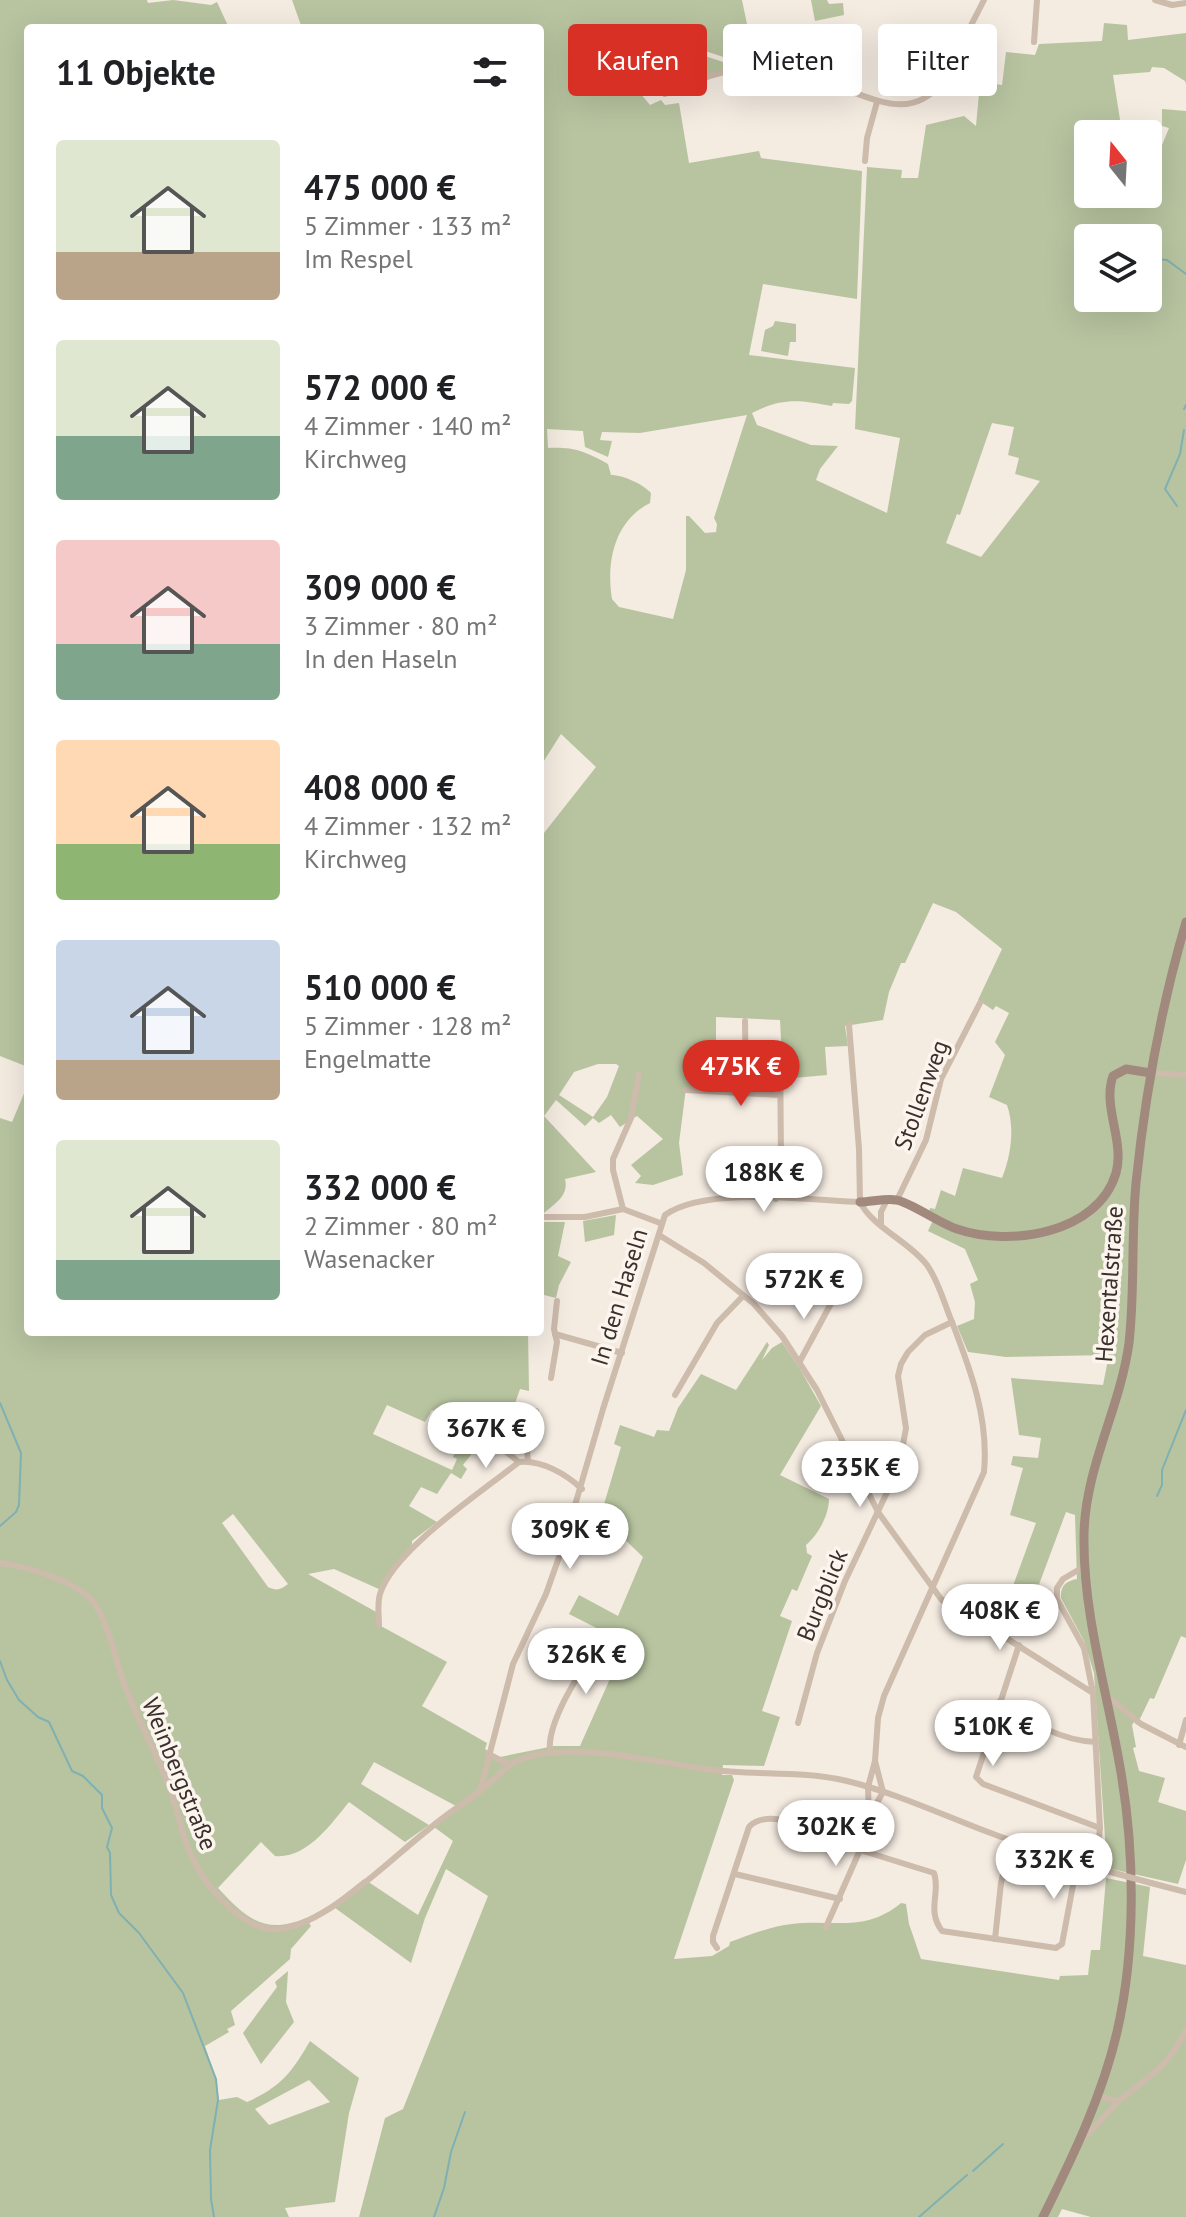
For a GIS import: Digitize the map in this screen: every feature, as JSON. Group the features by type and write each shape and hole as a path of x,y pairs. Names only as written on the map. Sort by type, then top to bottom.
{"main road":[{"name":"Hexentalstraße","path":"1043,2217 1097,2096 1117,2033 1122,2003 1130,1909 1129,1831 1085,1566 1086,1508 1119,1392 1129,1340 1136,1186 1151,1073 1161,1018 1186,922"},
{"path":"860,1202 891,1201 982,1236 1037,1234 1079,1217 1099,1202 1115,1176 1116,1140 1109,1097 1113,1076 1126,1069 1151,1073"}],"street":[{"path":"707,78 748,68 830,84 877,102 913,103 934,94 984,0"},
{"path":"1034,42 1037,0"},
{"path":"1155,0 1172,5 1186,3"},
{"path":"865,161 877,102"},
{"name":"Stollenweg","path":"881,1224 881,1212 891,1201 926,1140 941,1079 980,1003"},
{"path":"745,1021 746,1093"},
{"path":"849,1025 860,1202 926,1264 936,1281 972,1374 986,1445 984,1472 884,1696 868,1787 869,1817"},
{"path":"776,1199 781,1157 780,1048"},
{"path":"1151,1073 1186,1075"},
{"path":"623,1209 613,1159 631,1118 639,1074"},
{"path":"686,1090 779,1095"},
{"path":"544,1217 585,1217 623,1209 660,1223 673,1210 690,1203 722,1199 860,1202"},
{"name":"In den Haseln","path":"480,1792 513,1664 546,1594 582,1489 659,1235 660,1223"},
{"path":"659,1235 704,1263 759,1309 800,1361 878,1512 941,1599 961,1618 981,1624 1019,1645 1093,1693"},
{"path":"675,1395 717,1323 743,1296"},
{"path":"800,1361 835,1296"},
{"path":"551,1378 557,1342 557,1301"},
{"name":"Burgblick","path":"798,1723 817,1653 903,1454 906,1428 898,1376 901,1364 925,1335 952,1322"},
{"path":"555,1334 622,1353"},
{"path":"528,1461 526,1441 536,1411"},
{"path":"498,1436 505,1451 519,1462"},
{"path":"379,1625 381,1591 418,1540 519,1462 528,1461 566,1475 582,1489"},
{"name":"Weinbergstraße","path":"0,1563 38,1571 92,1601 112,1645 149,1745 174,1799 192,1857 223,1900 247,1921 269,1930 281,1930 314,1919 354,1891 431,1826 480,1792 508,1764 550,1752 647,1758 725,1772 827,1778 868,1787 1077,1864 1186,1892"},
{"path":"1085,1566 1063,1579 1057,1588 1057,1599 1084,1648 1093,1693 1100,1828 1096,1868"},
{"path":"550,1752 549,1738 559,1714 600,1639"},
{"path":"1019,1645 976,1774 980,1782 1100,1828"},
{"path":"1107,1696 1141,1724 1182,1746 1186,1720"},
{"path":"999,1702 1032,1723 1081,1742 1096,1742"},
{"path":"488,1754 508,1764"},
{"path":"826,1927 860,1850 869,1817 883,1792 875,1761"},
{"path":"717,1948 713,1936 749,1827 755,1821 764,1819 817,1828"},
{"path":"995,1939 1001,1883 1011,1841"},
{"path":"860,1850 934,1873 937,1880 933,1908 942,1931 1059,1947 1077,1864"},
{"path":"735,1874 840,1899"},
{"name":"Hexentalstraße","path":"1077,2144 1119,2101 1162,2069 1186,2029"},
{"path":"1097,2096 1119,2101"}],"green space":[{"path":"0,0 147,0 148,3 173,0 211,5 217,2 227,24 24,24 24,1065 0,1056"},
{"path":"292,0 742,0 747,24 723,24 723,57 707,52 707,24 568,24 568,96 643,96 650,105 661,100 665,105 679,103 689,163 759,151 761,158 862,171 857,299 763,284 749,355 855,368 852,401 849,404 833,403 832,406 800,401 782,402 752,413 757,425 811,445 838,446 820,469 816,480 887,513 900,438 855,429 867,167 902,170 901,178 918,178 926,125 964,116 976,126 979,96 997,96 997,84 1002,85 1006,52 1035,55 1039,44 1102,41 1104,23 1127,25 1128,40 1186,33 1186,84 1164,68 1152,67 1150,72 1113,75 1120,120 1074,120 1074,208 1162,208 1162,145 1169,128 1162,126 1162,109 1186,111 1186,1638 1181,1636 1154,1699 1150,1698 1137,1725 1134,1722 1132,1725 1136,1747 1133,1748 1139,1771 1165,1778 1158,1802 1186,1811 1186,1860 1178,1884 1107,1868 1094,1673 1084,1641 1061,1598 1064,1585 1077,1579 1075,1515 1066,1512 1028,1614 1006,1605 1036,1523 1010,1515 1023,1468 1011,1465 1013,1456 1038,1458 1041,1438 1019,1435 1011,1378 1103,1385 1109,1355 1006,1357 968,1352 957,1326 974,1319 975,1302 970,1284 978,1280 965,1249 928,1231 935,1216 929,1213 930,1208 935,1209 941,1190 955,1196 963,1168 1002,1178 1008,1161 1011,1132 1007,1105 989,1097 1005,1055 995,1042 1009,1013 996,1006 993,1010 978,1000 1002,949 956,912 933,903 905,963 901,963 889,992 883,1020 845,1026 848,1046 825,1047 827,1075 783,1079 780,1020 716,1017 716,1090 686,1088 679,1143 683,1175 653,1185 635,1183 641,1176 631,1165 663,1139 637,1116 620,1127 611,1115 599,1123 593,1118 585,1126 556,1100 544,1116 544,833 596,767 561,734 544,761 544,24 301,24","holes":["747,415 714,518 716,532 705,533 686,516 686,570 673,619 619,607 612,599 610,585 615,544 628,521 650,503 651,493 632,481 611,475 608,464 592,456 573,449 548,448 547,429 583,431 585,447 608,457 612,441 600,440 602,432 640,433","992,423 1014,427 1008,455 1019,458 1015,474 1040,481 981,557 946,543 957,514 960,515","598,1064 619,1066 607,1097 593,1117 559,1095 574,1072"]},
{"path":"811,0 843,3 844,15 815,21"},
{"path":"707,57 723,62 723,72 707,76"},
{"path":"775,321 796,324 796,342 790,342 788,356 761,351 765,330"},
{"path":"24,1094 24,1336 528,1336 529,1391 520,1389 509,1421 481,1411 464,1438 477,1447 463,1465 467,1469 461,1479 451,1473 437,1494 421,1487 409,1506 437,1522 412,1541 381,1590 334,1569 308,1574 378,1613 379,1625 447,1662 422,1706 487,1743 485,1749 500,1757 554,1746 580,1746 626,1643 569,1614 579,1595 618,1616 643,1557 613,1528 620,1519 602,1511 621,1447 614,1444 620,1425 654,1437 657,1430 669,1431 678,1408 701,1374 736,1390 767,1342 769,1345 762,1360 782,1342 821,1406 780,1475 829,1499 829,1505 822,1524 806,1545 807,1553 812,1556 797,1591 792,1589 780,1616 792,1621 762,1711 780,1717 764,1766 723,1765 722,1775 732,1775 734,1780 674,1959 712,1956 729,1946 730,1942 784,1925 862,1922 901,1903 906,1904 921,1959 1059,1980 1060,1976 1088,1975 1091,1950 1100,1950 1106,1878 1150,1887 1143,1956 1186,1965 1186,2217 1091,2217 1062,2209 1058,2217 359,2217 385,2118 403,2109 488,1896 446,1869 425,1918 411,1963 331,1905 364,1879 418,1915 453,1841 434,1827 456,1806 374,1762 361,1784 429,1825 405,1842 349,1802 317,1838 298,1852 275,1856 261,1842 218,1888 256,1921 278,1925 306,1918 311,1926 291,1949 290,1959 231,2011 235,2025 227,2029 229,2032 205,2046 219,2100 237,2097 247,2102 269,2090 291,2070 310,2041 359,2078 349,2113 335,2202 285,2208 289,2217 0,2217 0,1118 12,1122","holes":["387,1405 425,1422 432,1410 448,1418 443,1429 461,1438 453,1457 457,1459 452,1470 373,1434","233,1514 288,1584 283,1588 268,1587 222,1523","309,2080 330,2102 269,2125 255,2109"]},
{"path":"544,1116 596,1172 565,1179 565,1190 544,1213"},
{"path":"616,1215 614,1235 585,1242 583,1221"},
{"path":"544,1222 565,1222 558,1256 571,1262 556,1298 544,1295"},
{"path":"288,1971 286,2002 294,2022 261,2064 243,2033 277,1987 275,1982"}],"waterway":[{"path":"1162,259 1186,274"},
{"path":"1184,409 1186,405"},
{"path":"1177,506 1165,489 1180,454 1184,430"},
{"path":"0,1403 21,1453 19,1505 16,1512 0,1526"},
{"path":"1157,1496 1162,1485 1162,1470 1186,1410"},
{"path":"0,1661 19,1700 38,1717 49,1722 72,1771 83,1776 102,1795 102,1808 112,1828 107,1847 110,1853 111,1895 119,1913 139,1933 183,1993 216,2079 218,2100 210,2150 214,2217"},
{"path":"434,2217 465,2112"},
{"path":"973,2171 1003,2144"},
{"path":"919,2217 967,2175"}]}
